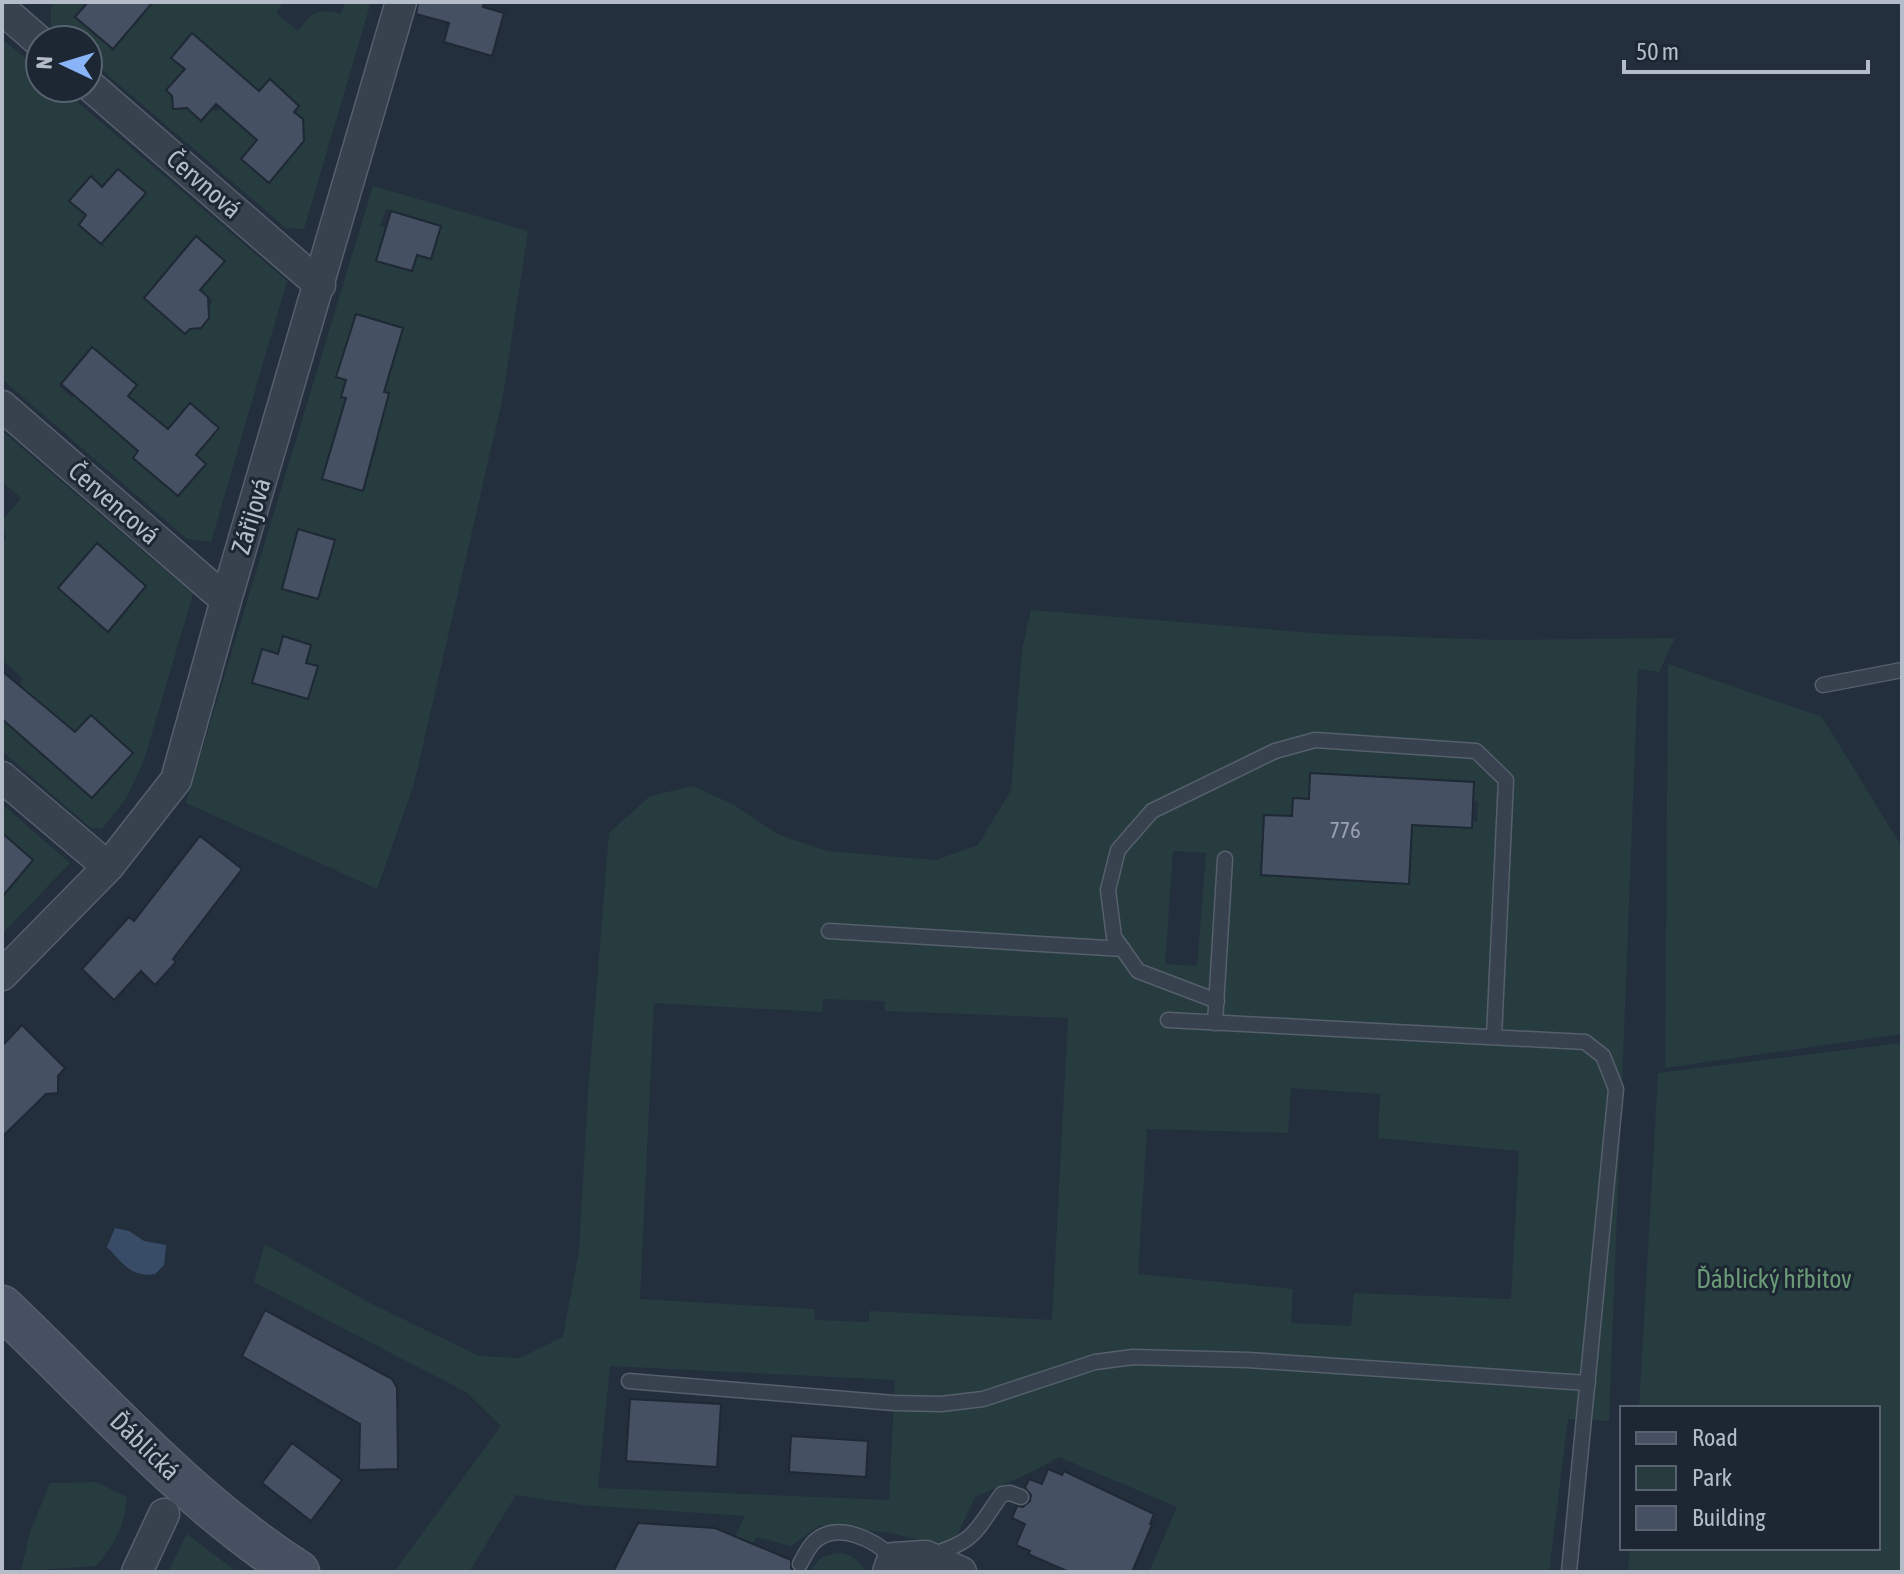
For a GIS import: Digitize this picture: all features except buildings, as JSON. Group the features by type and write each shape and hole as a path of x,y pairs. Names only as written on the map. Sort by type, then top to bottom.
{"main road":[{"name":"Ďáblická","path":"2,1307 187,1487 298,1572"}],"street":[{"name":"Zářijová","path":"2,975 108,867 176,780 401,2"},
{"name":"Červnová","path":"104,98 320,285"},
{"name":"Červencová","path":"2,406 226,600"},
{"path":"2,777 108,867"},
{"path":"137,1572 164,1514"},
{"path":"890,1565 926,1556 961,1572"}],"lane":[{"path":"1823,685 1902,670"},
{"path":"1217,1001 1138,971 1114,937 1108,890 1118,850 1152,811 1275,751 1315,740 1476,751 1506,780 1494,1037"},
{"path":"1215,1023 1225,859"},
{"path":"829,931 1123,949"},
{"path":"1168,1020 1585,1042 1603,1056 1616,1089 1569,1572"},
{"path":"629,1381 894,1403 941,1404 983,1399 1095,1362 1133,1357 1248,1360 1588,1383"},
{"path":"926,1556 955,1547 975,1534 1002,1494 1021,1497"},
{"path":"800,1564 814,1542 831,1532 857,1536 879,1544 890,1565"}],"green space":[{"path":"56,2 88,2 76,17 84,24 51,24 51,8"},
{"path":"153,2 284,2 276,13 298,31 308,19 321,11 341,14 345,2 371,2 304,229 286,228 104,72 104,41 113,49","holes":["172,57 221,97 223,103 217,111 211,110 202,121 187,108 180,108 166,90 185,69","294,112 305,121 298,129 304,134 304,141 269,182 241,159 257,139"]},
{"path":"2,39 24,57 24,104 80,104 287,281 211,542 187,539 2,379","holes":["118,169 145,192 102,243 106,249 79,225 86,215 70,200 91,177 102,187","197,237 200,290 213,301 208,307 209,318 201,328 189,329 184,334 144,298","92,347 137,385 128,396 74,395 72,398 59,386","190,403 219,428 196,455 205,464 178,496 133,458 161,425 167,430"]},
{"path":"373,186 528,231 502,401 414,784 377,889 186,803","holes":["386,209 441,226 431,258 417,255 411,271 376,261 386,228 380,226","355,314 403,328 384,392 389,394 385,409 341,397 346,380 337,377","337,427 379,439 363,491 322,478","335,540 318,599 282,589","283,637 306,663 318,666 308,699 253,683 262,650 278,654"]},
{"path":"2,431 193,594 144,760 127,797 102,829 91,828 2,751 2,719 23,678 2,660 2,542 7,536 2,532 2,521 21,498 2,482","holes":["97,544 146,586 108,631 59,589","90,715 133,753 92,798 50,760"]},
{"path":"1031,610 1326,634 1499,640 1675,638 1659,672 1638,669 1609,1421 1568,1419 1549,1572 1149,1572 1177,1507 1059,1457 975,1497 957,1535 940,1546 891,1533 820,1525 791,1546 756,1537 740,1572 718,1572 745,1516 582,1505 516,1495 469,1572 394,1572 501,1426 466,1392 254,1282 265,1244 370,1303 479,1356 520,1358 563,1337 579,1251 588,1092 609,833 650,796 693,786 734,805 779,835 827,851 936,860 978,845 1011,790 1022,649","holes":["1311,773 1474,782 1473,801 1478,802 1477,822 1472,822 1471,828 1412,825 1409,884 1261,875 1264,815 1292,816 1309,799","1173,851 1206,853 1197,966 1165,964","823,999 885,1001 885,1011 1068,1018 1052,1320 869,1311 869,1322 815,1320 814,1309 640,1299 654,1003 822,1012","1291,1088 1380,1094 1378,1138 1519,1151 1511,1299 1354,1293 1351,1326 1291,1323 1293,1289 1138,1274 1147,1129 1288,1133","610,1366 895,1380 889,1500 598,1488"]},
{"path":"1668,664 1822,717 1902,847 1902,1034 1665,1068"},
{"path":"2,804 70,863 2,934"},
{"name":"Ďáblický hřbitov","path":"1902,1043 1902,1572 1628,1572 1630,1550 1880,1550 1880,1406 1639,1406 1658,1073"},
{"path":"97,1482 126,1497 126,1506 118,1534 96,1566 21,1571 30,1532 50,1483"},
{"path":"187,1534 237,1572 168,1572"},
{"path":"836,1553 854,1558 866,1572 818,1572 811,1569 822,1557"}],"water":[{"path":"115,1228 129,1231 144,1241 166,1245 164,1265 155,1274 147,1275 128,1268 107,1247"}]}
